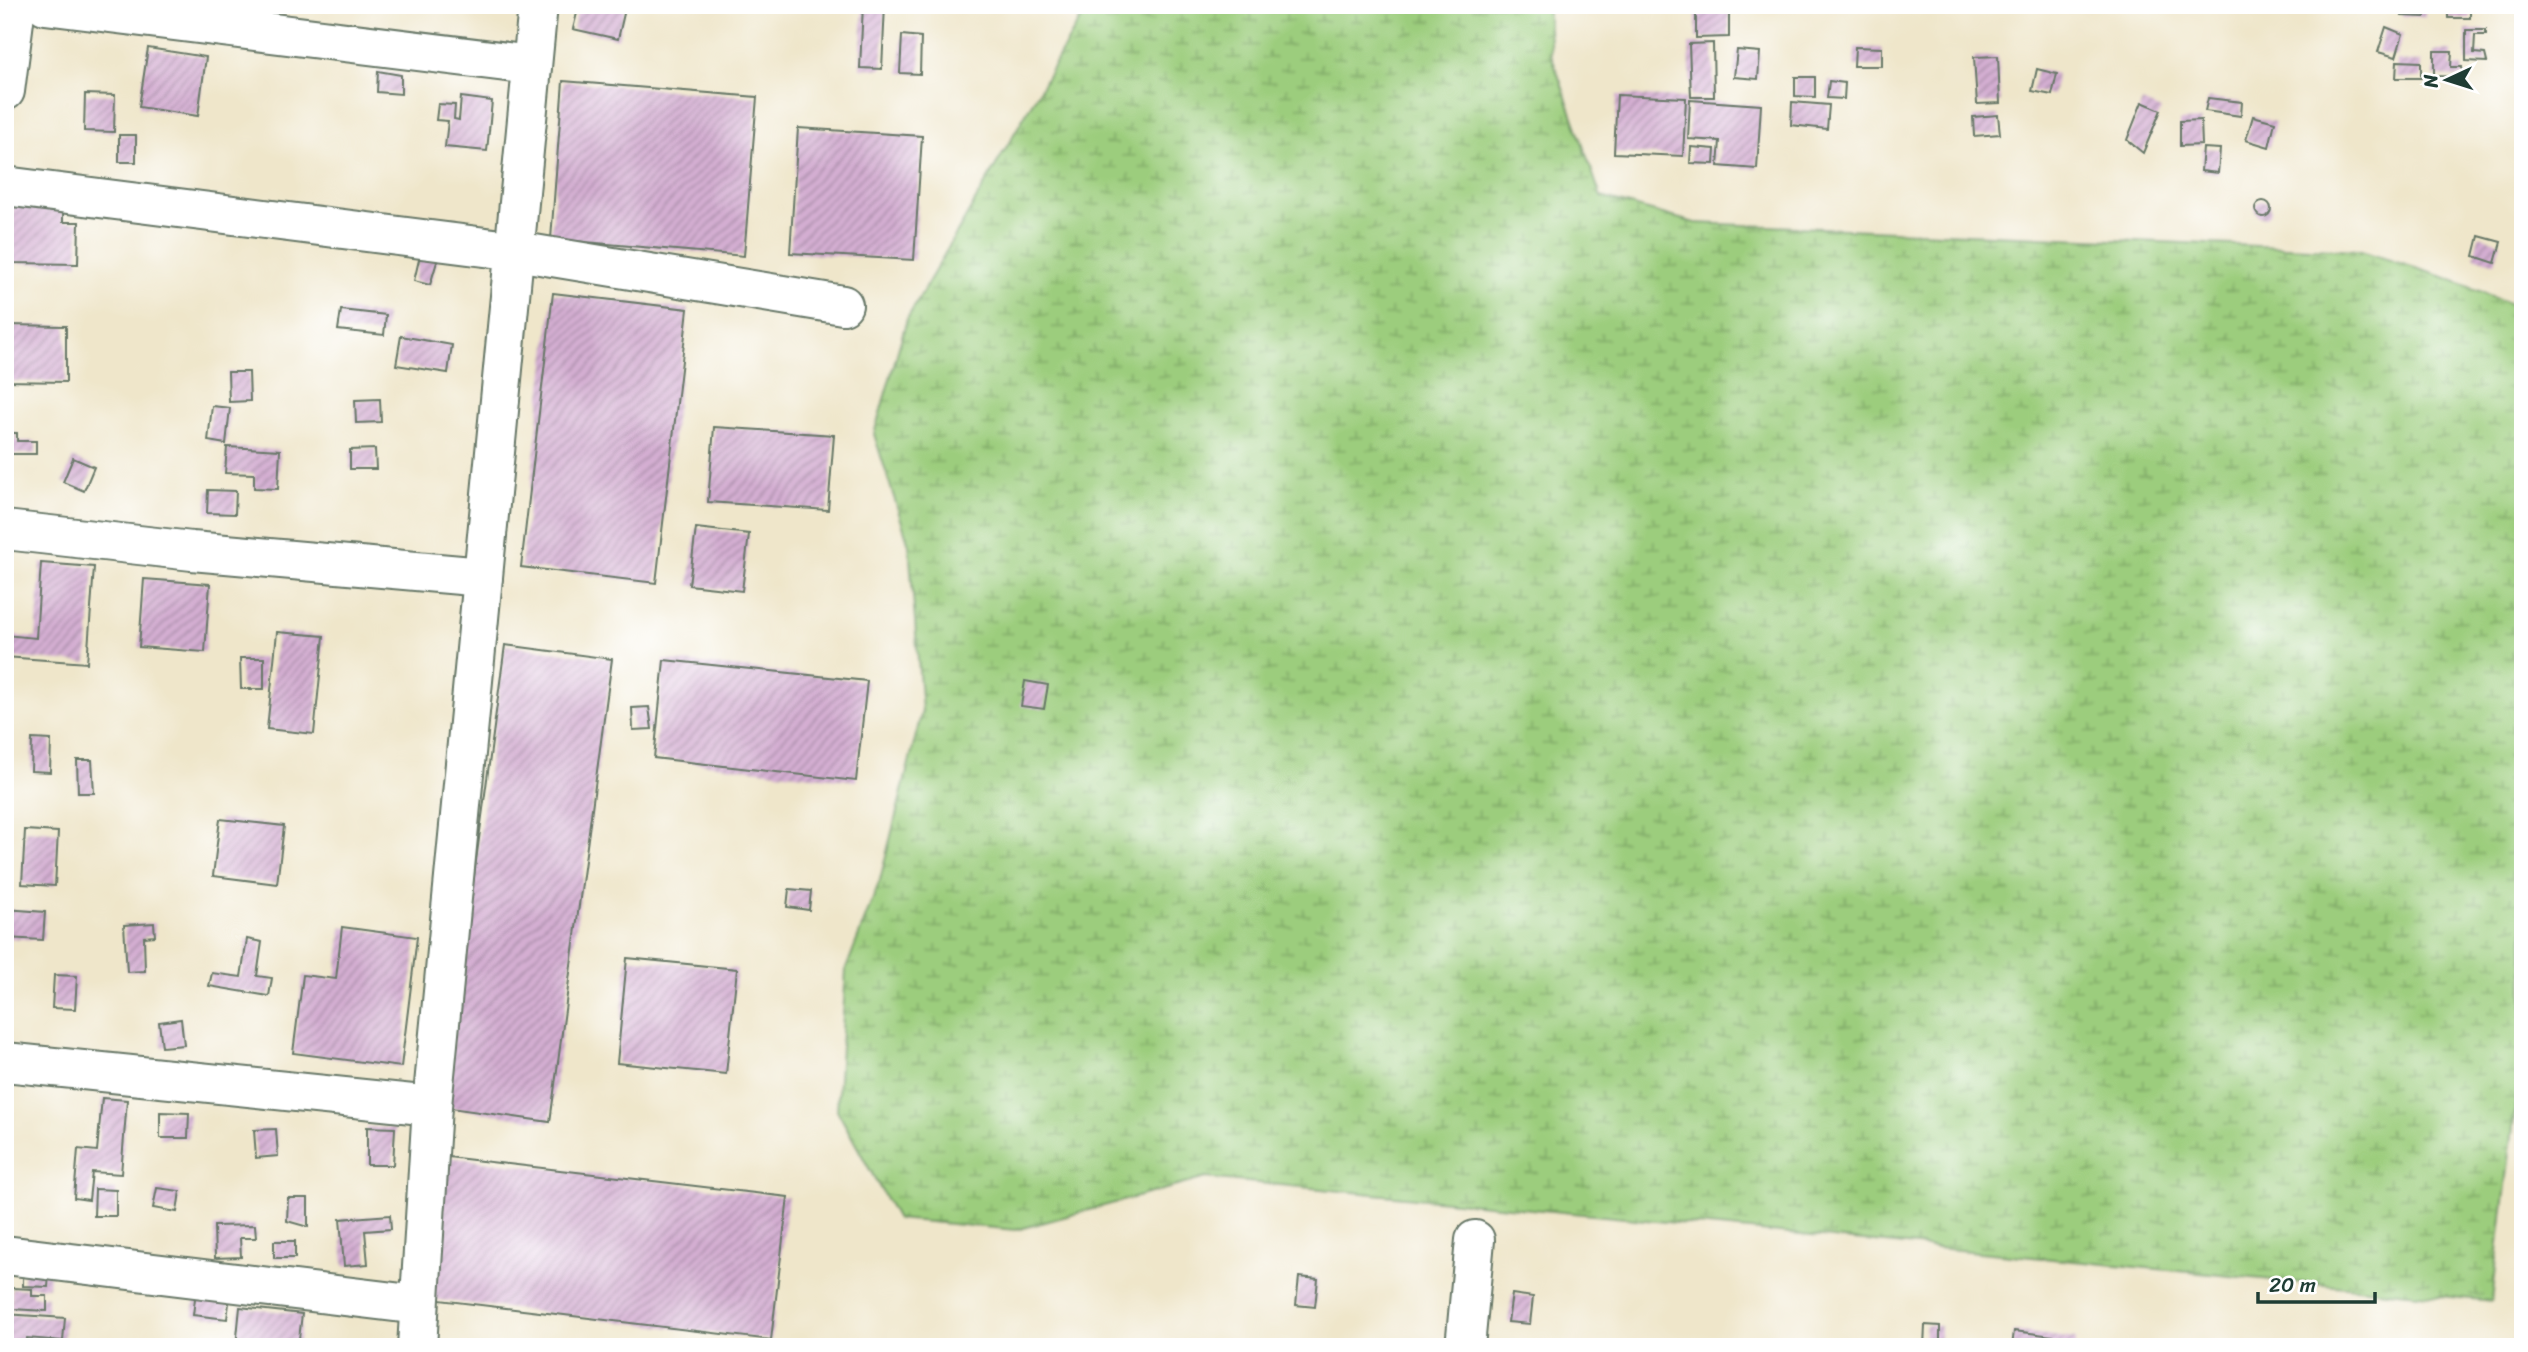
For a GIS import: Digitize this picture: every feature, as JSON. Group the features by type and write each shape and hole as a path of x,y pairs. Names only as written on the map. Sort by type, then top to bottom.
{"street":[{"path":"5,91 16,5"},
{"path":"45,5 532,65"},
{"path":"417,1347 432,1105 538,5"},
{"path":"5,186 516,251 843,305"},
{"path":"5,530 192,551 483,576"},
{"path":"5,1062 432,1105"},
{"path":"1465,1347 1475,1240"},
{"path":"5,1255 419,1305"}],"green space":[{"path":"1086,5 1547,5 1551,54 1601,197 1695,223 2358,250 2447,278 2523,309 2523,1044 2492,1301 1206,1178 1016,1230 897,1219 837,1110 846,969 880,880 922,711 909,545 874,434 907,319 1084,13"}],"building":[{"path":"579,5 626,5 618,39 573,29"},
{"path":"863,5 885,5 882,69 860,68"},
{"path":"2403,5 2425,5 2425,17 2402,16"},
{"path":"2448,5 2470,5 2470,18 2448,18"},
{"path":"1696,7 1729,7 1729,37 1696,38"},
{"path":"2386,27 2403,34 2396,57 2378,52"},
{"path":"2466,30 2486,30 2486,35 2475,35 2474,53 2485,54 2487,62 2466,61"},
{"path":"902,35 921,37 920,74 900,73"},
{"path":"1713,43 1714,97 1691,97 1689,44"},
{"path":"1855,47 1882,48 1882,66 1854,66"},
{"path":"148,48 206,57 198,116 139,107"},
{"path":"1737,50 1760,52 1758,79 1734,77"},
{"path":"2434,51 2452,51 2451,67 2462,67 2462,77 2434,76"},
{"path":"1998,56 2000,103 1977,104 1974,57"},
{"path":"2397,61 2421,62 2421,78 2396,78"},
{"path":"2037,69 2057,74 2052,95 2032,91"},
{"path":"378,71 401,75 401,94 377,92"},
{"path":"1795,77 1815,77 1815,97 1795,96"},
{"path":"563,81 757,97 744,256 551,239"},
{"path":"1829,81 1845,83 1844,99 1827,98"},
{"path":"85,94 115,95 114,132 84,131"},
{"path":"1617,95 1686,98 1683,156 1614,153"},
{"path":"461,97 492,101 487,151 445,147 448,121 436,120 438,104 455,105 454,119 459,120"},
{"path":"2208,98 2242,102 2241,116 2205,111"},
{"path":"1690,100 1761,105 1757,169 1718,166 1720,141 1688,139"},
{"path":"1792,102 1829,105 1827,129 1791,125"},
{"path":"2142,102 2161,110 2143,153 2127,140"},
{"path":"1998,115 2000,134 1974,136 1973,117"},
{"path":"2253,116 2275,122 2269,147 2246,140"},
{"path":"2201,120 2202,145 2180,146 2180,121"},
{"path":"798,128 922,136 914,260 790,253"},
{"path":"119,135 136,135 136,162 119,162"},
{"path":"1691,147 1715,149 1714,164 1690,163"},
{"path":"2203,148 2220,149 2218,173 2201,171"},
{"path":"2263,201 2269,203 2269,215 2263,217 2257,215 2255,209 2257,203"},
{"path":"13,205 63,205 63,222 79,222 78,264 13,263"},
{"path":"2479,236 2501,242 2495,263 2474,256"},
{"path":"421,251 439,255 430,285 414,281"},
{"path":"553,293 688,309 656,583 521,567"},
{"path":"341,310 386,315 384,335 338,330"},
{"path":"5,325 66,326 66,382 5,381"},
{"path":"401,336 452,345 448,373 396,365"},
{"path":"228,372 249,372 250,401 229,402"},
{"path":"380,399 381,422 356,423 355,400"},
{"path":"212,406 230,408 226,444 208,441"},
{"path":"714,427 834,435 828,510 708,502"},
{"path":"5,433 17,433 17,441 36,441 36,454 9,454 8,493 5,493"},
{"path":"227,447 280,450 278,489 254,488 254,474 225,473"},
{"path":"375,449 376,469 350,469 350,450"},
{"path":"73,458 94,467 84,491 63,482"},
{"path":"208,490 236,491 235,514 207,513"},
{"path":"696,528 749,534 742,591 689,585"},
{"path":"41,563 94,567 87,663 5,657 5,635 36,638"},
{"path":"144,579 210,584 205,652 139,647"},
{"path":"277,632 324,636 314,734 267,729"},
{"path":"505,645 612,659 550,1122 443,1107"},
{"path":"240,658 264,658 264,689 241,689"},
{"path":"664,660 867,681 856,781 654,758"},
{"path":"1025,681 1048,685 1044,709 1021,706"},
{"path":"649,707 652,729 633,730 632,708"},
{"path":"32,739 51,740 50,772 31,771"},
{"path":"77,760 92,760 94,793 78,793"},
{"path":"220,819 284,826 277,884 213,876"},
{"path":"25,830 58,832 55,886 22,884"},
{"path":"789,889 811,891 809,910 787,907"},
{"path":"5,909 45,912 43,940 5,938"},
{"path":"154,923 155,936 144,937 145,971 127,972 124,925"},
{"path":"342,927 417,937 401,1067 293,1053 303,975 336,979"},
{"path":"247,939 262,942 257,976 272,978 269,996 209,986 212,973 241,977"},
{"path":"627,958 737,969 726,1074 617,1063"},
{"path":"54,975 77,976 75,1009 52,1008"},
{"path":"181,1019 184,1045 162,1047 159,1022"},
{"path":"102,1098 127,1100 121,1174 92,1172 89,1200 74,1198 78,1149 97,1151"},
{"path":"160,1112 189,1113 188,1138 160,1138"},
{"path":"367,1127 395,1128 393,1165 367,1165"},
{"path":"276,1129 278,1156 256,1158 254,1130"},
{"path":"448,1157 788,1197 771,1340 431,1299"},
{"path":"157,1188 180,1191 177,1212 153,1208"},
{"path":"95,1189 116,1190 116,1216 94,1216"},
{"path":"288,1198 308,1198 308,1227 287,1221"},
{"path":"390,1215 391,1229 365,1231 368,1264 344,1266 340,1219"},
{"path":"255,1225 256,1238 240,1238 241,1257 215,1258 214,1226"},
{"path":"274,1241 295,1241 295,1258 274,1258"},
{"path":"23,1262 50,1263 48,1287 23,1286"},
{"path":"1299,1277 1318,1279 1315,1307 1296,1305"},
{"path":"12,1288 32,1289 32,1296 47,1296 47,1311 11,1309"},
{"path":"196,1290 230,1295 227,1319 193,1315"},
{"path":"1512,1294 1533,1297 1530,1324 1508,1322"},
{"path":"240,1307 302,1314 298,1347 236,1347"},
{"path":"5,1314 65,1318 63,1341 27,1338 26,1347 5,1347"},
{"path":"1925,1325 1940,1326 1940,1347 1924,1347"},
{"path":"2014,1331 2076,1339 2075,1347 2012,1347"}]}
